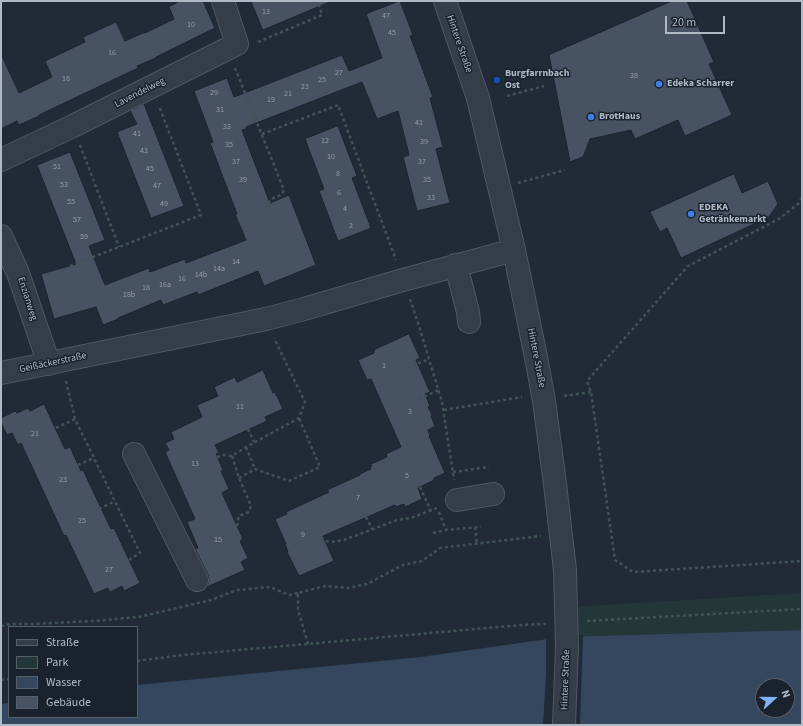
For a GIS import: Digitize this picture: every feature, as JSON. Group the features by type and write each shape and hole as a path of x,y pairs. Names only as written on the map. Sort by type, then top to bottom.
{"street":[{"path":"224,1 233,46"},
{"name":"Hintere Straße","path":"445,1 478,98 514,250 537,362 534,398 562,536 565,570 567,647 564,725"},
{"name":"Lavendelweg","path":"1,160 73,126 233,46"},
{"name":"Enzianweg","path":"1,236 55,363"},
{"name":"Geißäckerstraße","path":"1,373 266,319 514,250"},
{"path":"456,266 468,312 469,322"},
{"path":"134,454 197,580"},
{"path":"457,500 493,494"}],"path":[{"path":"266,208 271,199 281,195 284,190 262,134 233,46 252,44 322,15 318,1"},
{"path":"497,80 503,78"},
{"path":"507,96 544,86"},
{"path":"70,266 201,216 151,87"},
{"path":"262,134 338,105 420,326 444,410 453,472 457,500 431,511 411,518 397,520 344,540 331,542 320,540"},
{"path":"73,126 119,247"},
{"path":"802,198 798,204 779,219 688,266 587,381 591,392 616,560 634,572 802,561"},
{"path":"217,457 224,454 232,456 254,442 299,418 305,402 266,319"},
{"path":"407,368 429,359"},
{"path":"55,363 74,419 140,554 129,560"},
{"path":"419,399 439,390"},
{"path":"444,410 591,392"},
{"path":"246,447 256,469 289,481 320,467 299,418"},
{"path":"56,428 74,419"},
{"path":"248,429 254,442"},
{"path":"232,456 239,478 251,506 248,512 240,516 236,531"},
{"path":"78,465 94,458"},
{"path":"453,472 489,467"},
{"path":"239,478 256,469"},
{"path":"420,487 431,511"},
{"path":"99,509 115,502"},
{"path":"440,515 446,530"},
{"path":"366,517 372,530"},
{"path":"474,527 477,544"},
{"path":"433,534 446,530 481,527"},
{"path":"1,626 10,624 93,621 139,617 211,600 237,590 270,587 289,595 325,586 348,588 367,584 403,565 422,561 440,548 550,535 562,536"},
{"path":"298,593 298,610 308,644"},
{"path":"584,621 802,609"},
{"path":"138,661 183,655 552,623"}],"green space":[{"path":"802,593 802,630 562,637 563,609 587,606"}],"water":[{"path":"802,630 802,725 1,725 1,704 8,703 8,718 138,718 138,685 421,657 562,637"}],"pier":[{"path":"583,635 580,725 543,725 546,674 546,637"}],"building":[{"path":"180,1 203,1 215,28 137,66 138,68 39,116 19,125 17,121 1,129 1,54 19,93 52,77 45,61 85,42 83,37 116,22 125,41 174,19 169,7"},
{"path":"251,1 332,1 263,30"},
{"path":"400,1 413,35 410,36 433,97 430,98 443,147 436,149 450,203 417,211 403,157 409,155 398,111 377,119 362,82 246,127 246,129 242,130 270,203 289,195 316,265 264,286 258,271 198,295 197,292 163,305 161,300 103,325 96,307 54,319 41,274 76,264 37,165 70,152 105,240 89,246 105,285 149,268 150,272 185,259 186,263 246,240 235,214 237,214 210,143 213,142 194,91 227,78 234,97 342,55 349,71 382,58 366,14"},
{"path":"672,1 687,1 714,62 709,64 732,115 685,136 678,120 635,139 631,130 590,139 583,157 570,162 549,55"},
{"path":"144,104 184,206 151,218 117,132 137,124 130,111"},
{"path":"338,126 357,176 352,178 371,228 338,241 319,191 324,189 305,139"},
{"path":"734,174 742,193 768,181 778,204 769,217 681,258 667,228 660,232 650,212"},
{"path":"409,334 420,358 416,360 430,392 425,394 435,426 428,430 429,436 445,473 418,488 422,499 405,507 404,504 396,507 395,505 323,536 334,561 299,576 287,552 286,544 275,519 287,514 286,512 329,492 327,490 371,469 371,464 387,457 386,454 401,447 371,379 367,380 358,360 374,353 374,350"},
{"path":"263,370 273,393 275,392 283,409 265,417 267,421 215,445 219,453 216,454 223,470 221,471 229,489 222,493 243,539 240,541 248,558 241,562 245,570 207,587 209,581 208,575 195,549 198,548 187,522 195,519 165,452 169,450 165,443 174,439 171,432 202,417 197,405 218,396 214,387 235,377 237,382"},
{"path":"44,404 65,449 70,447 81,471 83,470 111,529 114,528 140,583 124,591 122,586 110,592 108,588 94,594 66,535 64,536 21,443 18,445 12,433 7,435 1,423 1,418 15,411 17,413 28,408 30,411"}],"place":[{"name":"Burgfarrnbach Ost","path":"497,80"},
{"name":"Edeka Scharrer","path":"659,84"},
{"name":"BrotHaus","path":"591,117"},
{"name":"EDEKA Getränkemarkt","path":"691,214"}]}
